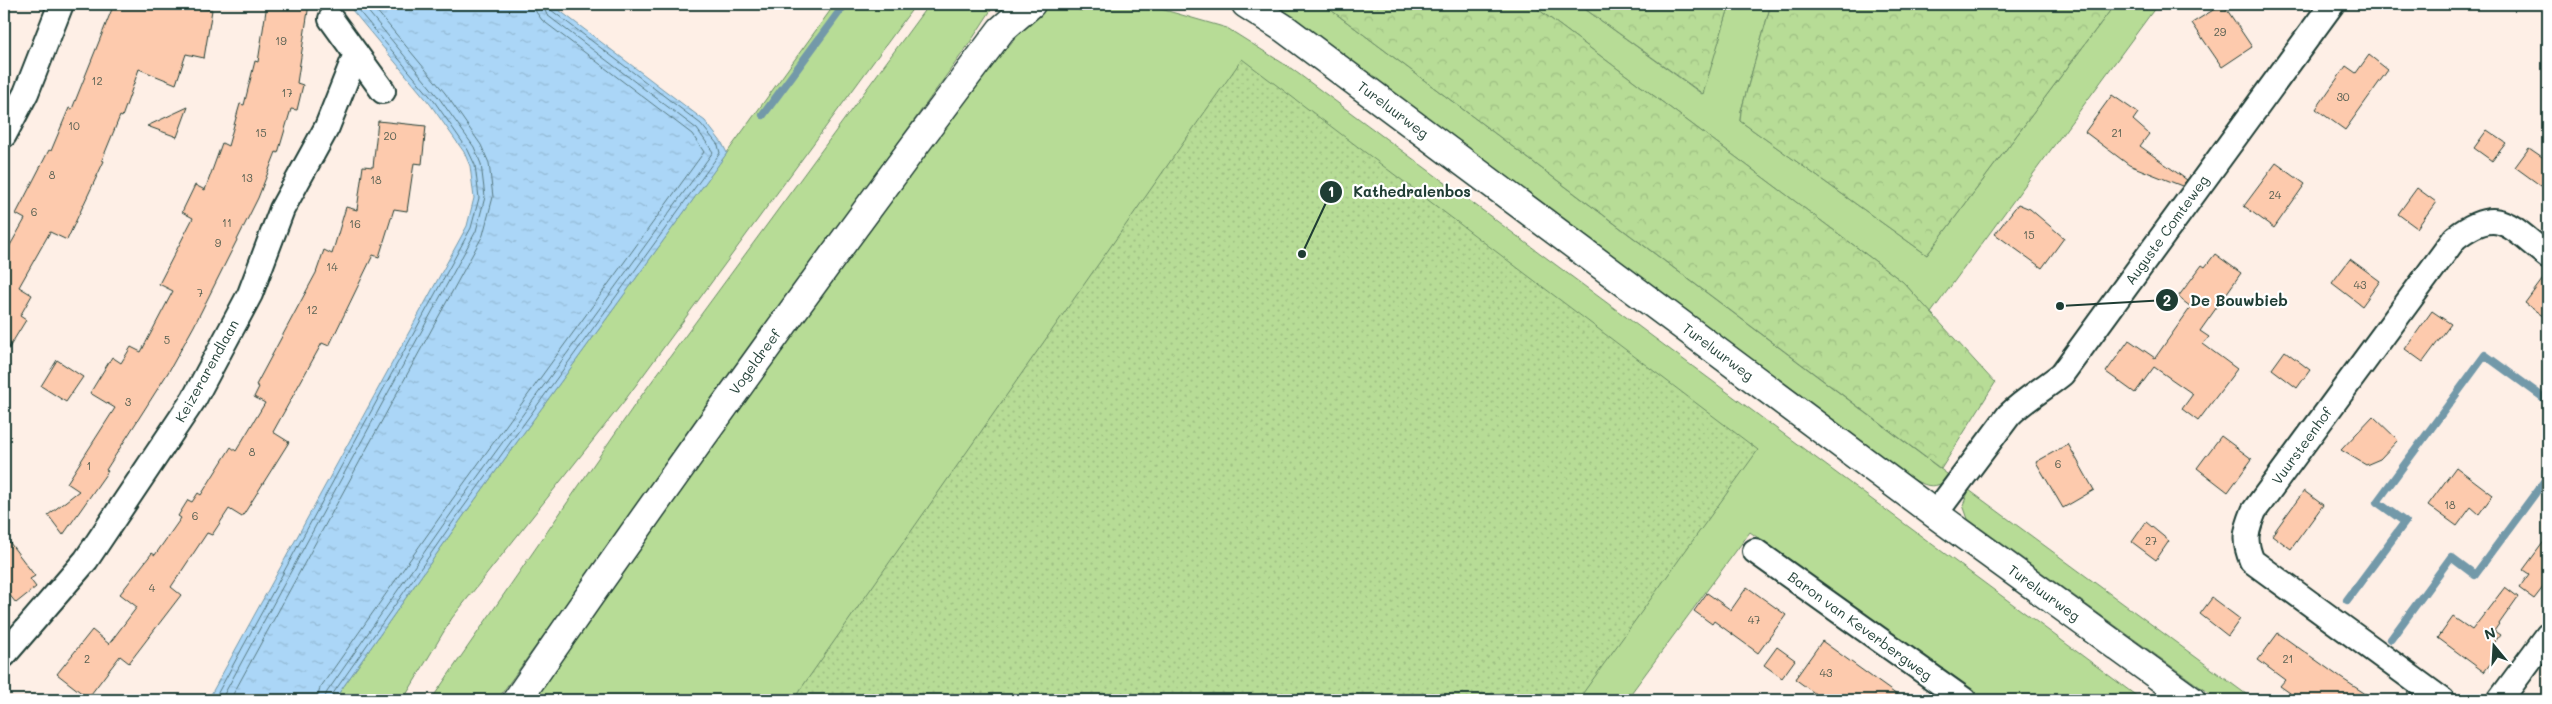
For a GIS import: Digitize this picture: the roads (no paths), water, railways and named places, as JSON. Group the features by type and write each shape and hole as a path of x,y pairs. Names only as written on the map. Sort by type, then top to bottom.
{"street":[{"path":"4,135 26,93 61,4"},
{"name":"Vogeldreef","path":"1001,30 1012,4"},
{"name":"Vogeldreef","path":"517,700 640,521 839,245 1001,30 1031,4"},
{"name":"Tureluurweg","path":"1246,4 1291,34 1935,514 2191,700"},
{"name":"Auguste Comteweg","path":"1935,514 2009,415 2021,403 2040,392 2062,374 2332,4"},
{"path":"331,19 383,91"},
{"name":"Keizerarendlaan","path":"4,655 86,560 194,399 250,294 282,209 327,127 356,54"},
{"name":"Vuursteenhof","path":"2442,700 2252,561 2246,546 2247,528 2254,511 2454,238 2472,224 2492,219 2506,224 2548,256"},
{"name":"Baron van Keverbergweg","path":"1755,551 1964,700"},
{"path":"2500,700 2548,635"}],"water":[{"path":"347,4 551,4 705,121 722,143 727,153 464,515 334,700 208,700 467,226 474,198 470,166 464,152 430,104"}],"waterway":[{"path":"763,115 845,4"},
{"path":"2347,600 2405,522 2377,502 2485,355 2548,401"},
{"path":"2391,639 2451,557 2475,575 2548,476"}],"place":[{"name":"Kathedralenbos","path":"1302,254"},
{"name":"De Bouwbieb","path":"2060,306"}]}
